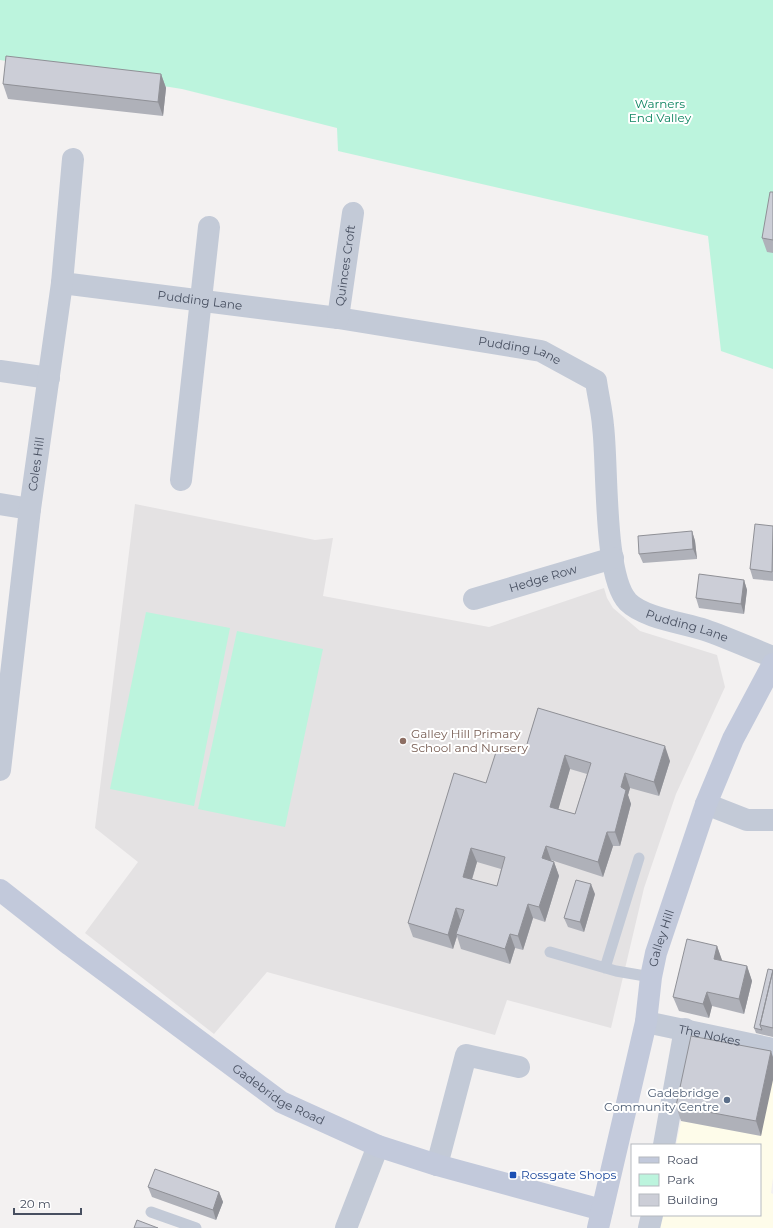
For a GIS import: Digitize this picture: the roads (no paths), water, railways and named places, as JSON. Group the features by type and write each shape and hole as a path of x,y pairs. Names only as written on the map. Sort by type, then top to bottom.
{"street":[{"name":"Coles Hill","path":"0,770 30,509 62,283 74,159"},
{"name":"Quinces Croft","path":"338,318 353,213"},
{"path":"181,480 209,227"},
{"name":"Pudding Lane","path":"62,283 338,318 541,351 596,381 604,427 606,496 616,582 628,602 645,613 706,631 773,657"},
{"path":"0,371 49,378"},
{"path":"0,504 30,509"},
{"name":"Hedge Row","path":"474,599 613,558"},
{"name":"Galley Hill","path":"600,1219 646,1022 651,977 656,953 706,804 733,739 773,664"},
{"path":"706,804 747,820 773,820"},
{"name":"Gadebridge Road","path":"0,890 70,945 281,1102 378,1146 600,1219"},
{"name":"The Nokes","path":"646,1022 773,1049"},
{"path":"664,1144 685,1030"},
{"path":"437,1165 466,1055 519,1067"},
{"path":"346,1228 378,1146"},
{"path":"649,1228 652,1216"}],"lane":[{"path":"605,968 639,858"},
{"path":"550,952 605,968 651,977"},
{"path":"151,1212 180,1225 196,1228"}],"place":[{"name":"Galley Hill Primary School and Nursery","path":"403,741"},
{"name":"Gadebridge Community Centre","path":"727,1100"},
{"name":"Rossgate Shops","path":"513,1175"}],"park label":[{"name":"Warners End Valley","path":"660,111"}]}
